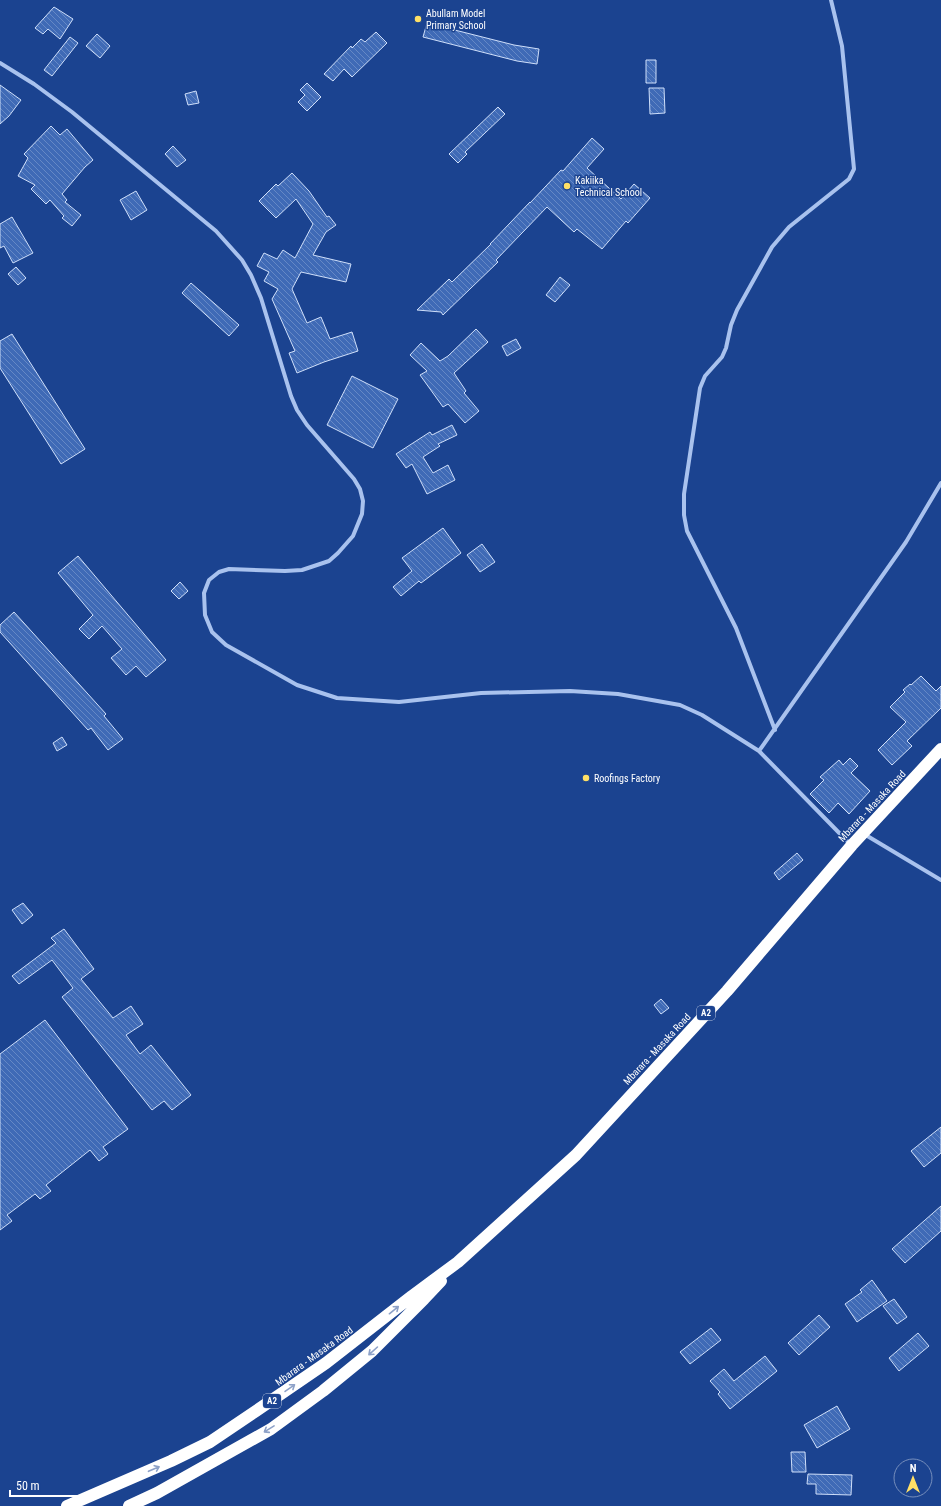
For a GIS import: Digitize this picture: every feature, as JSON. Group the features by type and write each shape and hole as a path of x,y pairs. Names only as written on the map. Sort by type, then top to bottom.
{"highway":[{"name":"Mbarara - Masaka Road","path":"134,1505 271,1429 323,1391 372,1352 458,1262 576,1155 726,991 852,846 941,749"},
{"name":"Mbarara - Masaka Road","path":"67,1506 80,1502 210,1442 326,1364 412,1296 458,1262"}],"street":[{"path":"775,730 736,628 687,531 684,515 684,494 700,388 705,376 722,357 726,348 736,310 772,247 789,227 850,179 854,168 842,46 831,0"},
{"path":"0,63 34,84 72,112 216,231 242,260 251,275 261,298 291,396 297,410 321,442 354,479 360,489 363,501 362,514 353,536 329,561 302,570 285,571 229,569 219,572 209,580 204,593 205,615 212,632 226,645 297,685 337,698 399,702 481,693 570,691 618,694 680,705 702,715 759,751 852,846"},
{"path":"759,751 906,542 941,483"},
{"path":"863,834 941,880"}],"building":[{"path":"54,7 73,19 60,39 48,29 43,34 35,28"},
{"path":"427,23 514,45 539,49 537,64 517,61 423,37"},
{"path":"376,32 387,43 352,77 344,69 333,81 324,74 351,46 352,48 361,39 365,42"},
{"path":"97,34 110,46 100,58 86,46"},
{"path":"70,37 78,43 52,76 44,70"},
{"path":"646,60 656,60 656,83 646,83"},
{"path":"307,83 321,97 307,111 298,102 305,95 300,90"},
{"path":"0,85 21,100 9,116 0,124"},
{"path":"649,88 664,88 665,113 650,114"},
{"path":"196,91 199,103 188,105 185,94"},
{"path":"498,107 505,114 465,152 467,154 458,163 449,154"},
{"path":"51,126 60,135 67,129 93,160 62,194 67,200 65,202 81,215 72,226 62,218 64,216 50,200 46,204 31,189 35,185 18,176 28,158 24,154"},
{"path":"592,138 604,149 587,168 621,199 634,184 650,198 628,223 626,221 602,249 577,229 574,232 547,207 496,260 498,262 443,315 441,312 417,310 449,279 452,282 491,244 561,170 563,171"},
{"path":"173,146 186,160 177,167 165,154"},
{"path":"292,173 309,191 327,217 329,216 336,225 326,232 313,255 351,264 346,282 301,272 292,289 307,323 321,317 330,339 352,332 358,351 297,373 289,353 295,351 272,299 278,289 264,281 269,272 257,266 264,253 277,259 283,250 295,258 313,224 296,199 276,218 259,201 276,184 278,186"},
{"path":"136,191 147,210 131,220 120,200"},
{"path":"12,217 33,253 13,263 4,246 0,248 0,224"},
{"path":"16,267 26,278 18,285 8,274"},
{"path":"560,277 570,285 555,302 546,295"},
{"path":"191,283 239,325 229,336 182,293"},
{"path":"476,329 488,342 454,373 466,391 464,393 479,411 465,423 448,404 443,407 420,375 427,371 410,355 421,343 440,361 448,356"},
{"path":"12,334 85,449 61,464 0,368 0,341"},
{"path":"516,339 521,348 507,356 502,346"},
{"path":"352,376 398,399 373,448 327,425"},
{"path":"452,425 457,435 438,444 440,446 423,457 433,473 448,465 455,480 427,494 412,464 406,468 396,454 430,432 432,435"},
{"path":"443,528 461,553 421,583 419,581 401,596 393,587 412,571 402,558"},
{"path":"482,544 495,562 480,572 467,555"},
{"path":"78,556 166,660 146,677 136,666 126,675 111,658 122,649 102,626 89,639 79,629 93,615 58,573"},
{"path":"180,582 188,591 179,599 171,591"},
{"path":"14,612 106,714 104,716 123,739 108,750 91,728 88,730 0,632 0,625"},
{"path":"921,676 936,691 941,686 941,708 907,741 912,746 892,765 878,750 906,722 890,707 905,692 903,690"},
{"path":"62,737 67,745 57,751 53,743"},
{"path":"850,758 858,766 851,773 870,791 849,814 838,803 829,813 810,794 824,780 820,777 839,760 843,765"},
{"path":"797,853 803,860 779,880 774,873"},
{"path":"23,903 33,915 22,924 12,910"},
{"path":"64,929 94,969 81,979 113,1018 131,1006 143,1024 126,1035 140,1054 151,1045 191,1095 172,1110 164,1101 152,1110 62,997 73,988 52,960 19,984 12,976 56,943 51,938"},
{"path":"661,999 669,1008 661,1014 654,1005"},
{"path":"45,1020 128,1129 103,1147 108,1154 99,1161 90,1150 46,1185 51,1191 40,1199 35,1194 7,1215 12,1221 0,1230 0,1054"},
{"path":"941,1127 941,1153 924,1167 911,1151"},
{"path":"941,1206 941,1231 905,1263 892,1249"},
{"path":"872,1280 887,1301 857,1322 845,1304 862,1292 860,1290"},
{"path":"894,1299 907,1317 897,1324 883,1306"},
{"path":"819,1315 830,1327 799,1355 788,1343"},
{"path":"711,1328 721,1340 690,1364 680,1352"},
{"path":"918,1333 929,1346 899,1371 889,1358"},
{"path":"765,1356 777,1371 730,1409 718,1394 720,1392 710,1381 724,1369 734,1381"},
{"path":"837,1406 850,1429 817,1448 804,1425"},
{"path":"791,1452 805,1452 806,1472 792,1472"},
{"path":"808,1474 852,1475 851,1495 816,1494 816,1484 807,1484"}],"place":[{"name":"Abullam Model Primary School","path":"418,19"},
{"name":"Kakiika Technical School","path":"567,186"},
{"name":"Roofings Factory","path":"586,778"}]}
